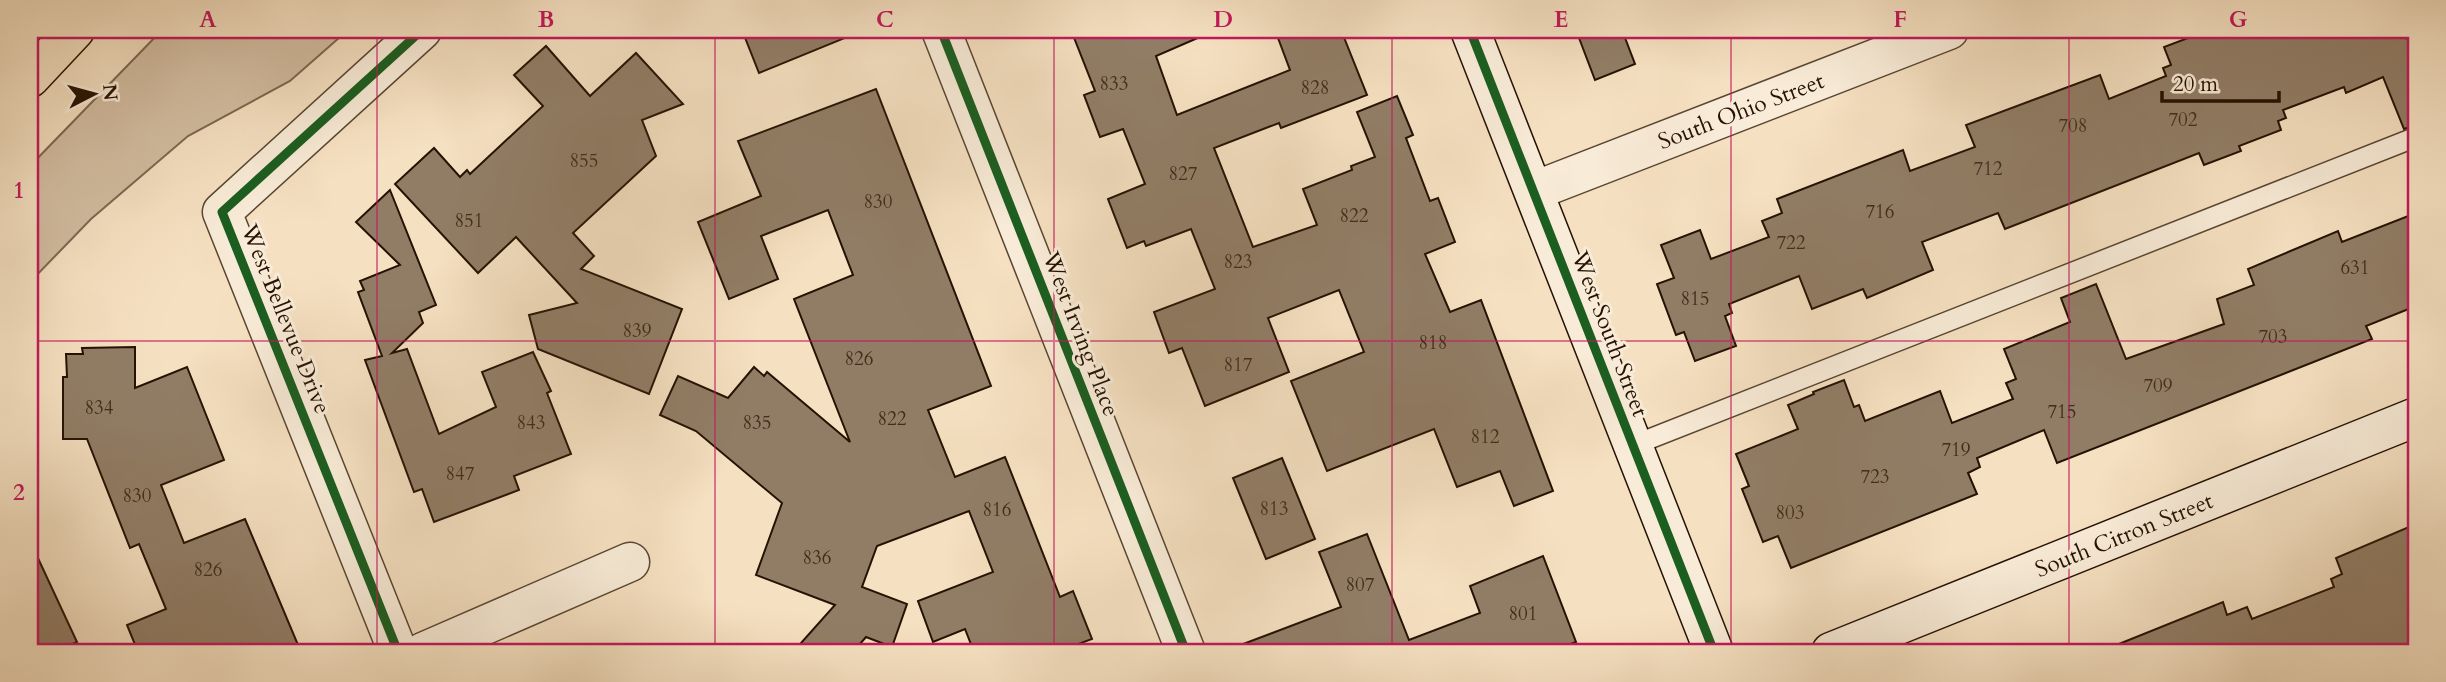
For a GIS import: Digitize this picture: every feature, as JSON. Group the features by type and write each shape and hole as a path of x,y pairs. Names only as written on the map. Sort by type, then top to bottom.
{"highway":[{"path":"30,78 75,30"}],"street":[{"name":"West Bellevue Drive","path":"398,652 222,212 422,30"},
{"name":"West Irving Place","path":"941,30 1186,652"},
{"name":"West South Street","path":"1471,30 1714,652"},
{"name":"South Ohio Street","path":"1534,191 1949,30"},
{"name":"South Citron Street","path":"1831,652 2416,417"},
{"path":"423,652 630,562"}],"lane":[{"path":"1634,445 2416,137"}],"shaded area":[{"path":"162,30 348,30 290,81 188,136 91,219 30,282 30,166"}],"building":[{"path":"742,30 861,30 862,31 759,73"},
{"path":"1071,30 1216,30 1156,56 1177,115 1290,70 1275,30 1341,30 1367,95 1281,128 1279,123 1214,148 1253,247 1317,225 1303,189 1352,170 1351,166 1375,157 1357,112 1397,96 1413,135 1406,138 1430,201 1438,198 1455,242 1425,254 1450,312 1481,300 1553,491 1514,506 1500,471 1457,487 1434,429 1327,471 1291,381 1364,352 1339,290 1268,318 1289,372 1205,406 1182,348 1169,353 1154,312 1215,289 1191,229 1146,246 1144,241 1127,248 1108,199 1145,184 1123,129 1100,137 1084,95 1095,91"},
{"path":"1576,30 1622,30 1635,64 1595,80"},
{"path":"2209,30 2404,30 2416,62 2416,125 2404,129 2383,77 2346,93 2344,87 2283,110 2286,118 2278,121 2281,130 2239,146 2241,151 2204,165 2199,153 2005,229 1998,213 1922,242 1933,270 1867,298 1863,289 1812,309 1799,276 1729,304 1732,313 1725,316 1736,346 1695,361 1684,332 1676,335 1657,284 1674,278 1661,245 1700,230 1711,259 1769,237 1762,221 1782,213 1777,199 1903,150 1910,171 1975,147 1966,125 2100,75 2109,99 2166,76 2163,68 2171,65 2164,47"},
{"path":"546,46 590,96 636,53 683,104 642,120 656,156 573,233 594,256 581,269 682,309 649,394 538,349 529,315 577,303 516,237 478,273 395,184 434,148 460,177 467,170 470,174 543,106 514,75"},
{"path":"876,89 991,386 928,410 955,477 1005,457 1060,597 1073,591 1092,639 1057,652 974,652 965,629 933,642 918,601 993,572 969,511 877,546 862,587 907,604 892,647 866,637 853,652 793,652 835,605 756,575 782,503 696,431 660,415 678,376 728,398 754,367 764,376 767,372 850,442 794,299 853,275 828,210 761,236 778,279 729,299 698,222 761,196 738,141"},
{"path":"390,190 436,305 419,312 423,323 392,353 407,349 439,434 496,407 482,372 533,352 551,391 547,393 571,454 514,476 519,490 434,522 422,489 414,492 365,360 382,356 358,292 364,290 360,281 400,265 356,222"},
{"path":"2416,213 2416,306 2366,326 2372,339 2057,463 2044,430 1977,458 1980,467 1968,473 1977,494 1791,568 1778,536 1763,542 1742,489 1749,486 1736,454 1798,429 1788,405 1814,394 1813,392 1844,380 1854,407 1859,405 1865,421 1940,391 1952,423 2013,399 2006,383 2016,379 2004,349 2070,322 2061,298 2096,284 2126,359 2224,324 2217,299 2254,285 2248,269 2338,231 2342,242"},
{"path":"135,347 135,388 187,367 224,460 161,485 184,543 245,519 301,652 203,652 198,644 177,652 138,652 127,625 166,609 139,544 130,548 87,439 63,439 63,377 67,377 66,354 83,354 82,348"},
{"path":"1282,458 1315,539 1266,559 1233,478"},
{"path":"2416,524 2416,646 2400,652 2099,652 2223,602 2227,615 2247,607 2252,619 2334,587 2331,579 2342,574 2336,558"},
{"path":"1367,534 1409,640 1480,613 1470,586 1543,556 1576,642 1550,652 1230,652 1230,649 1341,607 1319,552"},
{"path":"30,541 77,642 55,652 30,652"}],"cycle path":[{"path":"398,652 222,212 422,30"},
{"path":"941,30 1186,652"},
{"path":"1470,30 1714,652"}]}
